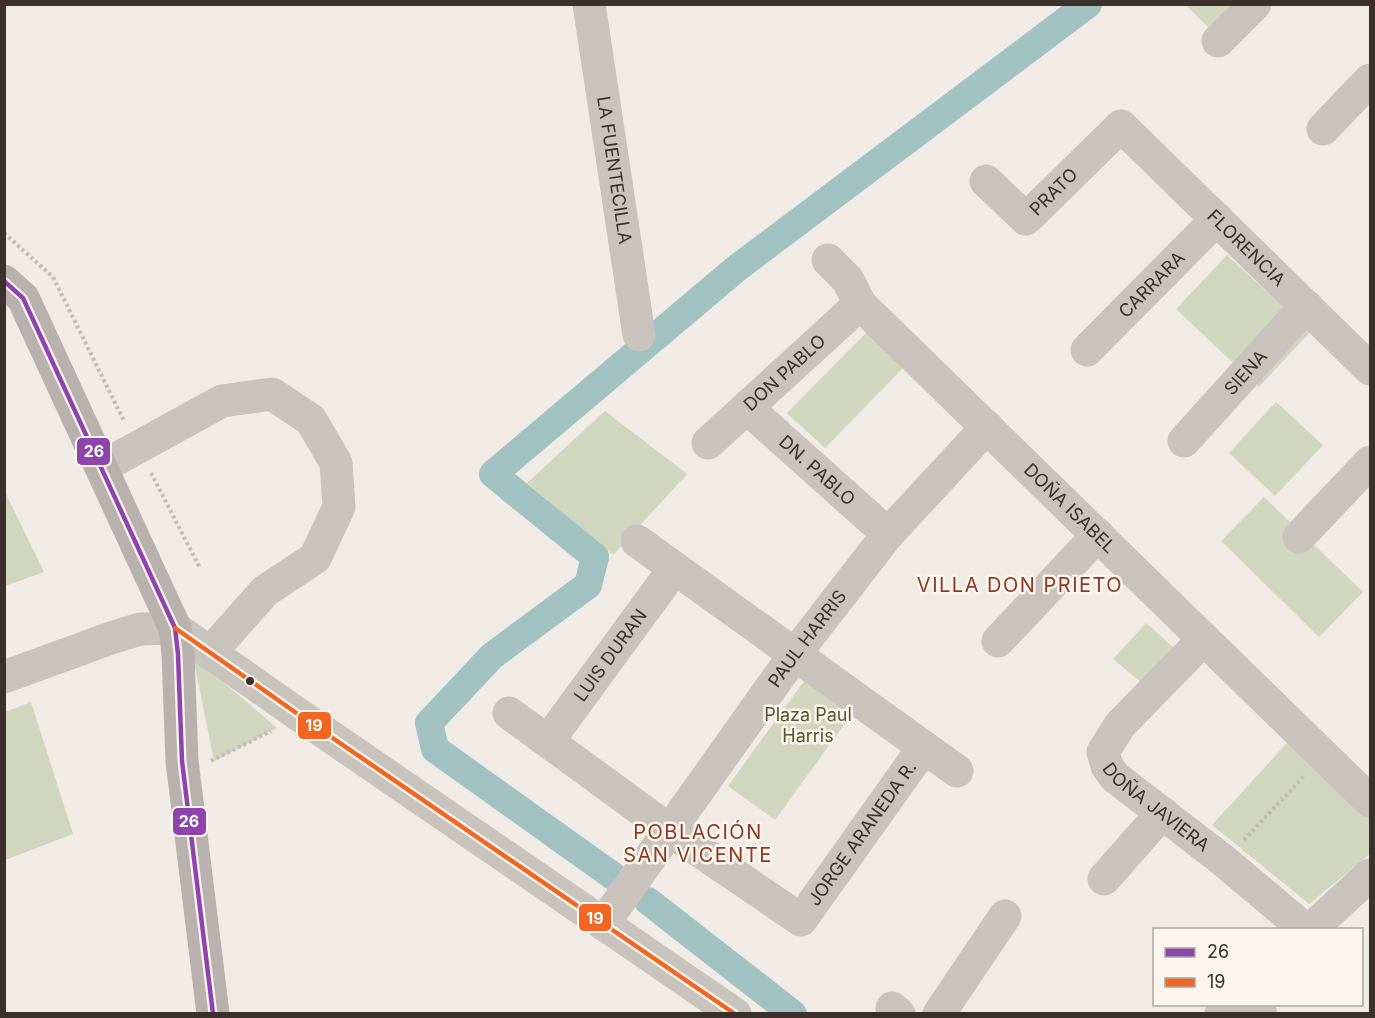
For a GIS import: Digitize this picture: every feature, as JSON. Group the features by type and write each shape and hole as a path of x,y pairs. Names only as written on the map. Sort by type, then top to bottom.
{"main road":[{"path":"4,281 23,298 175,628 182,761 213,1014"}],"street":[{"name":"LA FUENTECILLA","path":"589,4 639,335"},
{"path":"1218,41 1255,4"},
{"path":"1323,129 1371,80"},
{"name":"PRATO","path":"986,182 1026,219 1121,126"},
{"name":"FLORENCIA","path":"1121,126 1371,369"},
{"name":"CARRARA","path":"1087,350 1216,219"},
{"name":"DOÑA ISABEL","path":"828,260 848,280 860,304 1371,801"},
{"name":"DON PABLO","path":"708,443 860,304"},
{"name":"SIENA","path":"1184,441 1306,306"},
{"path":"102,467 222,401 272,394 310,420 336,463 339,507 315,558 265,591 210,653"},
{"name":"DN. PABLO","path":"747,408 888,534"},
{"name":"PAUL HARRIS","path":"603,924 795,654 888,534 987,427"},
{"path":"1299,537 1371,462"},
{"path":"998,642 1098,535"},
{"path":"637,542 957,771"},
{"name":"LUIS DURAN","path":"548,741 674,569"},
{"path":"4,677 140,629 175,628 735,1014"},
{"name":"DOÑA JAVIERA","path":"1204,639 1120,725 1103,752 1107,766 1115,777 1224,861 1306,928"},
{"path":"509,713 669,830"},
{"name":"JORGE ARANEDA R.","path":"669,830 801,920 924,747"},
{"path":"1104,879 1162,813"},
{"path":"1311,928 1367,883"},
{"path":"939,1014 1005,916"}],"path":[{"path":"4,233 53,277 200,568"},
{"path":"182,761 214,761 302,717"},
{"path":"1224,861 1323,754"}],"green space":[{"path":"1186,5 1245,5 1213,32"},
{"path":"1227,255 1310,332 1259,387 1176,309"},
{"path":"868,331 905,366 825,448 787,413"},
{"path":"1276,402 1323,445 1275,496 1229,453"},
{"path":"605,411 687,474 613,555 527,483"},
{"path":"5,492 44,572 4,586"},
{"path":"1264,497 1363,592 1319,637 1221,541"},
{"path":"1146,623 1189,661 1155,694 1113,659"},
{"path":"193,656 277,728 214,761"},
{"name":"Plaza Paul Harris","path":"807,677 854,711 775,820 728,786"},
{"path":"31,702 73,834 5,860 5,712"},
{"path":"1287,743 1370,816 1370,854 1309,904 1212,825"}],"waterway":[{"path":"613,876 435,749 429,723 492,656 588,585 595,557 493,474 737,268 1088,4"},
{"path":"648,901 793,1014"}],"transit line":[{"name":"26","path":"4,281 23,298 175,628 182,761 213,1014"},
{"name":"19","path":"175,628 735,1014"}],"district":[{"name":"VILLA DON PRIETO","path":"1020,585"},
{"name":"POBLACIÓN SAN VICENTE","path":"698,844"}]}
